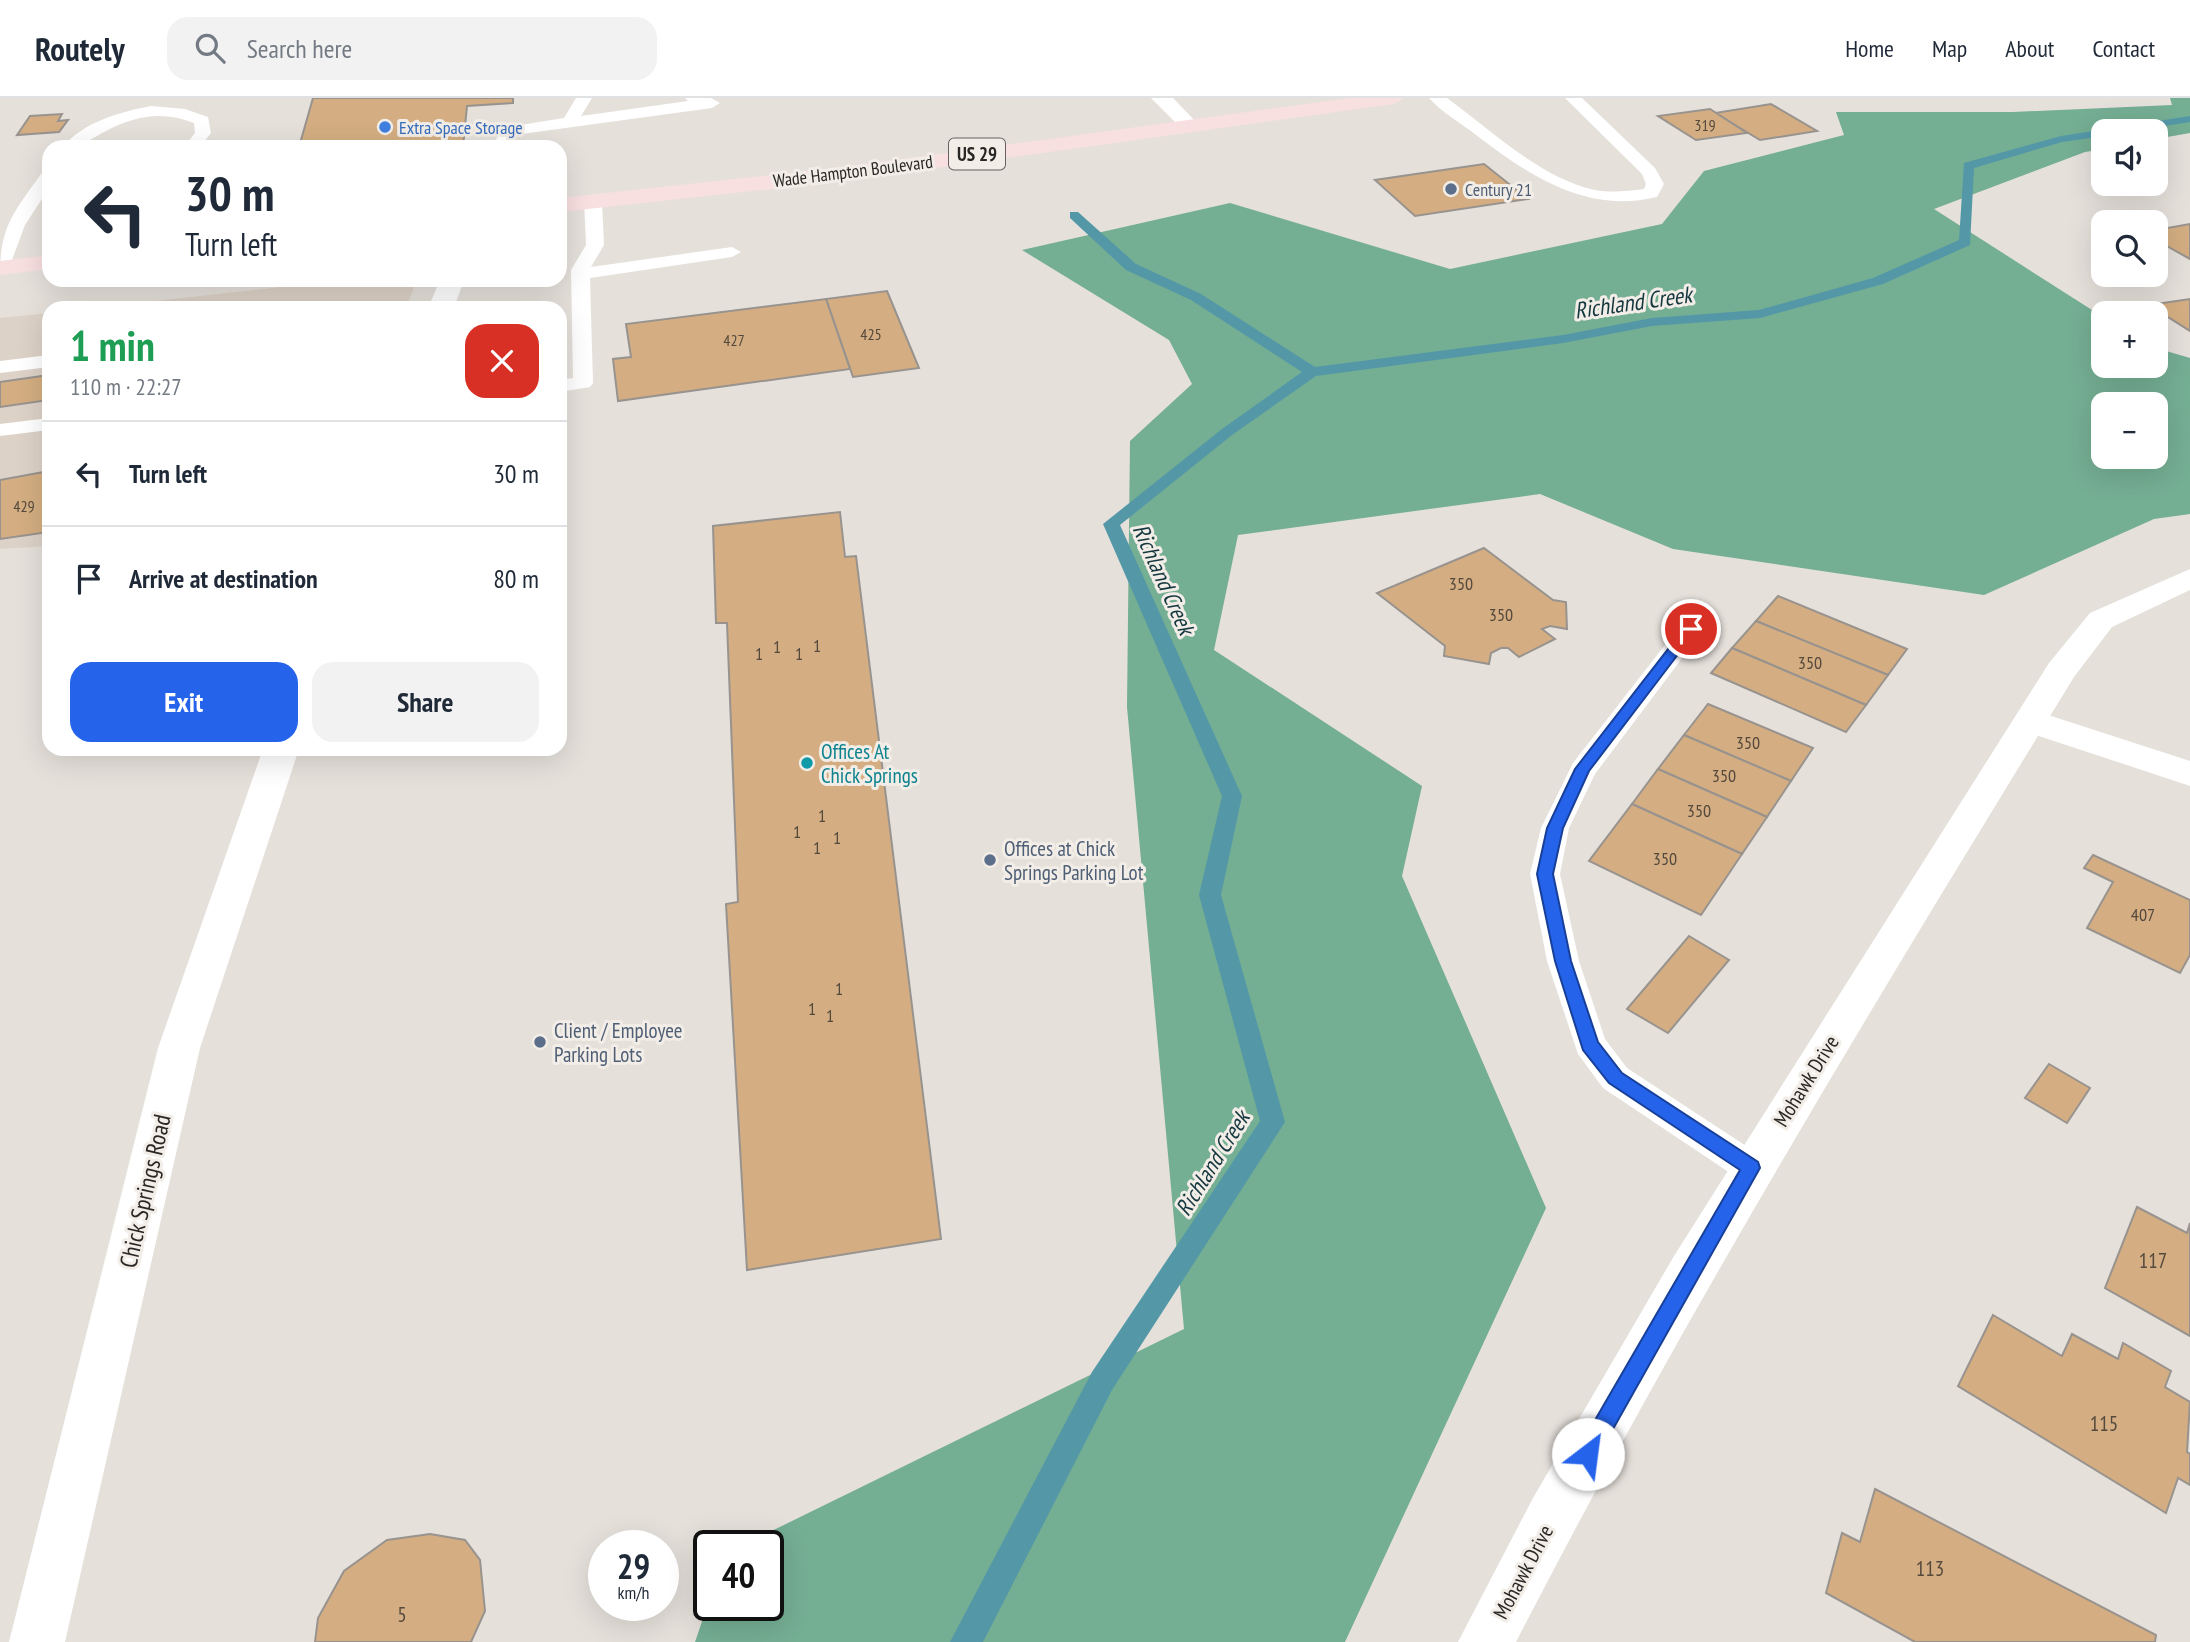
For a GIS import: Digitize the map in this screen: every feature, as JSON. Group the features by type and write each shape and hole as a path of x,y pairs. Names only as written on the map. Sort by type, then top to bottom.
{"main road":[{"name":"Wade Hampton Boulevard","path":"567,204 835,175 1394,98"},
{"path":"0,268 42,263"}],"street":[{"path":"1161,98 1190,126"},
{"name":"Mohawk Drive","path":"1486,1642 1533,1549 1751,1168 2061,671 2101,620 2190,578"},
{"path":"2030,721 2190,774"},
{"name":"Chick Springs Road","path":"37,1642 179,1048 279,756"}],"lane":[{"path":"569,122 583,98"},
{"path":"504,140 507,131 712,103 693,98"},
{"path":"1437,98 1558,183 1589,194 1625,197 1651,193 1655,184 1649,172 1573,98"},
{"path":"79,140 95,127 114,117 154,109 185,110 202,120 203,133 198,140"},
{"path":"0,268 16,225 42,186"},
{"path":"567,385 583,383 580,274 596,245 593,202"},
{"path":"580,274 732,252"},
{"path":"0,367 42,362"},
{"path":"0,430 42,425"},
{"path":"1691,629 1583,769 1555,828 1545,874 1563,961 1590,1045 1615,1078 1751,1168"}],"shaded area":[{"path":"281,287 414,287 409,301 156,301"},
{"path":"42,314 42,546 0,549 0,318"}],"green space":[{"path":"2170,98 2190,98 2190,133 2168,137 2168,119 2091,119 2091,151 1934,209 2091,309 2091,378 2168,378 2168,352 2190,358 2190,514 2154,519 1984,595 1673,549 1540,494 1238,535 1214,650 1422,786 1402,876 1546,1208 1345,1642 695,1642 702,1621 784,1621 784,1530 774,1530 1184,1329 1127,707 1130,441 1192,384 1169,340 1022,250 1230,203 1450,269 1662,224 1704,171 1844,135 1836,112 2013,112 2172,105"}],"building":[{"name":"Extra Space Storage","path":"313,98 513,98 513,103 467,106 464,140 301,140"},
{"path":"1771,104 1817,131 1760,140 1715,113"},
{"path":"1710,109 1747,133 1696,140 1658,116"},
{"path":"62,114 58,121 68,120 59,132 17,135 30,116"},
{"name":"Century 21","path":"1484,164 1528,199 1415,216 1375,180"},
{"path":"2190,224 2190,259 2168,247 2168,228"},
{"path":"887,291 919,368 853,377 826,299"},
{"path":"826,299 850,369 618,401 613,359 631,357 626,324"},
{"path":"2190,299 2190,331 2168,317 2168,302"},
{"path":"42,376 42,401 0,407 0,382"},
{"path":"42,472 42,533 0,539 0,480"},
{"name":"Offices At Chick Springs","path":"840,512 845,557 856,556 941,1239 747,1270 726,904 738,902 727,623 716,623 713,526"},
{"path":"1484,548 1553,600 1566,602 1567,629 1550,626 1542,629 1555,639 1519,657 1508,648 1501,648 1491,653 1489,664 1444,656 1445,646 1377,593"},
{"path":"1778,596 1907,649 1888,675 1756,621"},
{"path":"1756,621 1888,675 1866,705 1732,648"},
{"path":"1732,648 1866,705 1846,732 1711,673"},
{"path":"1708,704 1813,748 1791,781 1684,735"},
{"path":"1684,735 1791,781 1767,817 1658,769"},
{"path":"1658,769 1767,817 1742,854 1632,804"},
{"path":"1632,804 1742,854 1701,915 1589,861"},
{"path":"2093,855 2190,900 2190,955 2180,973 2087,928 2113,882 2084,868"},
{"path":"1689,936 1729,960 1668,1033 1627,1009"},
{"path":"2049,1064 2090,1088 2067,1123 2025,1098"},
{"path":"2137,1207 2187,1233 2190,1223 2190,1336 2105,1288"},
{"path":"1993,1315 2062,1356 2072,1334 2118,1359 2123,1343 2171,1371 2165,1387 2190,1402 2187,1452 2190,1454 2190,1485 2178,1478 2166,1513 1958,1386"},
{"path":"1875,1489 2156,1635 2155,1642 1915,1642 1826,1593 1842,1533 1860,1542"},
{"path":"430,1534 465,1540 480,1560 485,1611 471,1642 315,1642 318,1618 344,1571 387,1540"}],"waterway":[{"name":"Richland Creek","path":"2168,122 2190,119"},
{"name":"Richland Creek","path":"1312,372 1563,339 1652,322 1760,314 1878,281 1965,242 1968,166 2061,139 2091,135"},
{"path":"1074,215 1131,267 1196,297 1312,372"},
{"name":"Richland Creek","path":"966,1642 1102,1381 1273,1122 1210,895 1232,796 1111,524 1227,432 1312,372"}],"place":[{"name":"Extra Space Storage","path":"385,127"},
{"name":"Century 21","path":"1451,189"},
{"name":"Offices At Chick Springs","path":"807,763"},
{"name":"Offices at Chick Springs Parking Lot","path":"990,860"},
{"name":"Client / Employee Parking Lots","path":"540,1042"}],"route":[{"path":"1588,1454 1751,1168 1615,1078 1590,1045 1563,961 1545,874 1555,828 1583,769 1691,629"}]}
